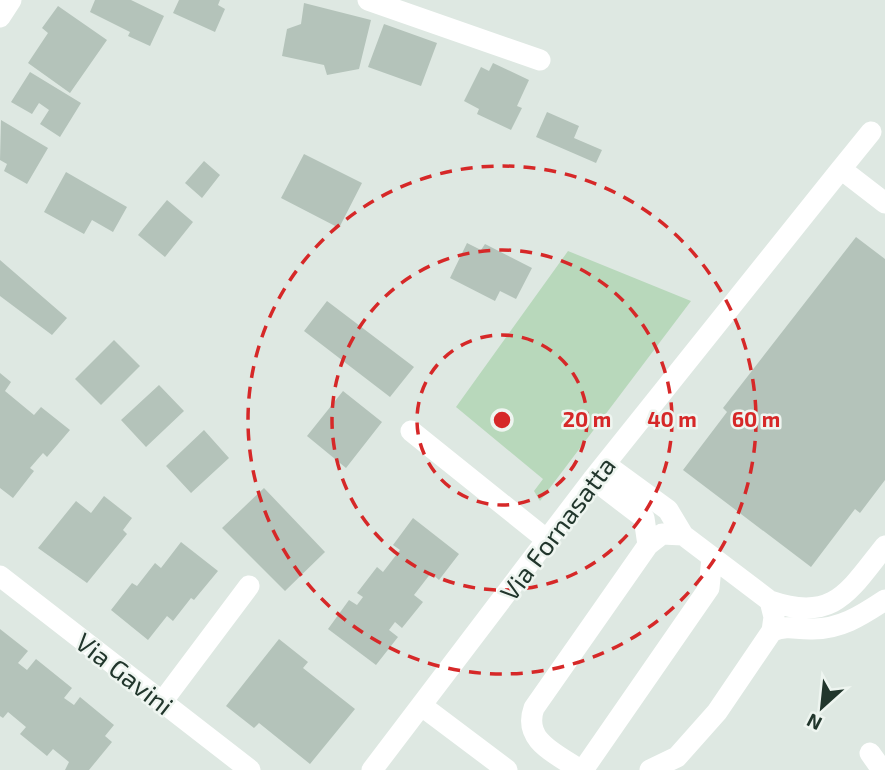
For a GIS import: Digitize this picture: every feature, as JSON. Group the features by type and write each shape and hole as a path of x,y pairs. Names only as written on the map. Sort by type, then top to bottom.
{"street":[{"path":"0,17 12,0"},
{"path":"368,0 540,60"},
{"name":"Via Fornasatta","path":"372,770 599,471 871,132"},
{"path":"841,169 885,203"},
{"path":"411,431 547,540"},
{"path":"599,471 668,510 683,535 770,601 803,611 834,601 850,590 885,546"},
{"path":"599,471 644,518 648,545"},
{"path":"683,535 662,534 648,545 534,708 529,722 531,732 549,750 581,770 709,588 712,557"},
{"name":"Via Gavini","path":"0,576 250,770"},
{"path":"162,702 249,586"},
{"path":"772,631 788,626 809,629 842,625 885,600"},
{"path":"650,770 677,757 709,721 772,631 774,617 770,601"},
{"path":"422,706 507,770"}],"green space":[{"path":"568,251 691,301 540,501 534,491 543,479 456,407"}],"building":[{"path":"95,0 131,0 164,16 150,46 128,36 130,32 90,12"},
{"path":"179,0 220,0 218,5 225,9 215,32 173,13"},
{"path":"304,3 371,20 359,69 327,75 324,65 282,56 287,29 301,24"},
{"path":"58,6 107,40 70,93 28,63 48,33 42,28"},
{"path":"384,24 437,43 421,86 368,67"},
{"path":"493,63 529,80 517,106 522,108 511,130 477,114 479,109 464,101 481,67 489,71"},
{"path":"30,72 81,103 60,137 40,124 49,110 39,103 32,114 11,102"},
{"path":"547,112 579,126 574,138 602,150 596,163 536,137"},
{"path":"1,120 48,148 27,184 4,171 7,164 0,160"},
{"path":"304,154 362,183 339,228 281,198"},
{"path":"204,161 220,175 202,198 185,183"},
{"path":"66,172 127,207 113,232 92,220 84,234 44,212"},
{"path":"167,200 193,222 165,257 138,235"},
{"path":"856,237 885,259 885,480 860,513 855,509 811,567 683,470 727,412 723,408"},
{"path":"467,243 481,250 485,244 532,268 516,299 500,291 495,301 450,278"},
{"path":"0,260 67,318 52,335 0,296"},
{"path":"327,301 414,367 390,397 304,331"},
{"path":"114,340 140,366 101,405 75,379"},
{"path":"0,373 11,382 5,391 34,415 41,407 70,430 47,457 43,453 30,468 34,471 13,498 0,488"},
{"path":"159,385 184,411 146,447 121,420"},
{"path":"343,391 382,422 346,468 307,436"},
{"path":"204,430 229,458 191,493 166,466"},
{"path":"264,488 325,552 285,591 222,528"},
{"path":"104,496 132,518 123,530 127,534 87,583 38,548 76,501 91,513"},
{"path":"413,518 459,554 439,580 431,573 414,595 423,602 402,628 395,622 389,630 398,637 376,665 328,629 349,600 357,605 363,597 357,593 377,567 383,572 400,550 393,545"},
{"path":"181,542 218,571 173,621 167,616 148,640 111,610 132,583 137,586 155,563 161,568"},
{"path":"0,629 28,651 18,663 27,670 36,659 72,688 64,698 74,705 80,697 114,725 105,736 112,742 89,770 65,770 69,762 53,749 47,756 20,734 26,727 8,712 3,718 0,716"},
{"path":"279,639 308,662 303,668 355,709 310,764 259,723 254,728 226,706"}]}
